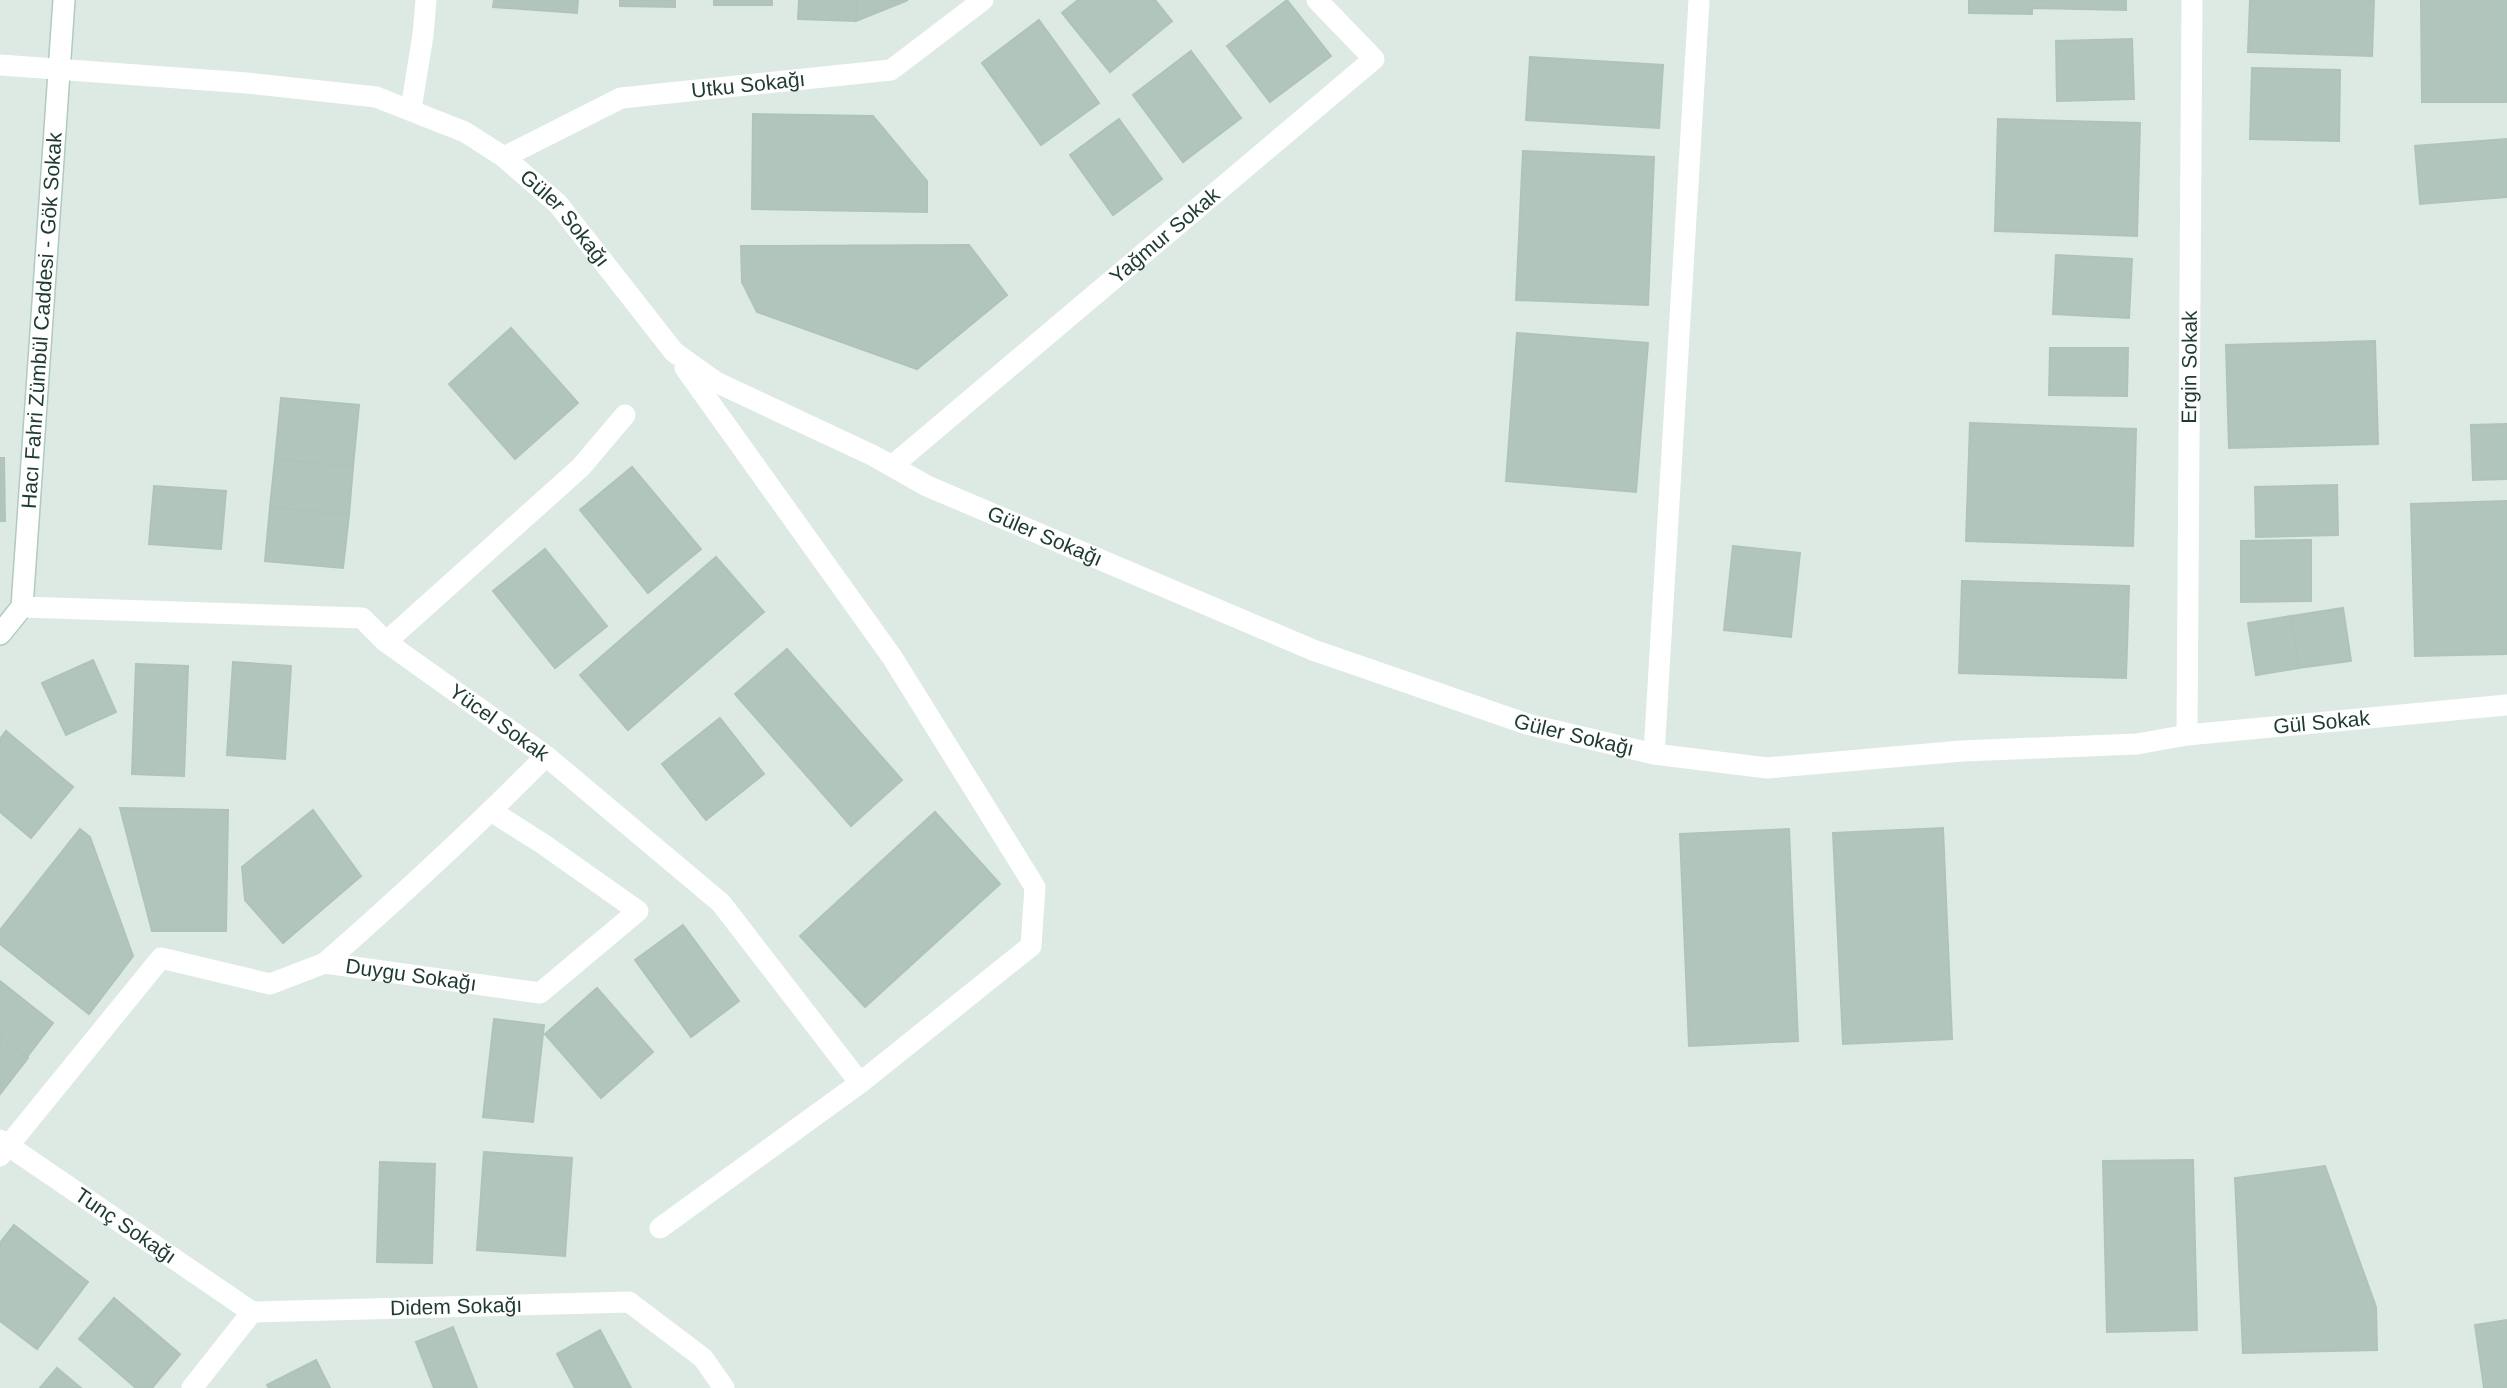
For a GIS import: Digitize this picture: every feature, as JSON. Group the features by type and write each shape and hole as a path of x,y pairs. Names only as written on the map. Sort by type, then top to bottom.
{"street":[{"name":"Hacı Fahri Zümbül Caddesi - Gök Sokak","path":"22,607 64,0"},
{"path":"411,109 426,0"},
{"name":"Utku Sokağı","path":"504,157 621,98 891,70 983,0"},
{"name":"Yağmur Sokak","path":"892,466 1374,59 1317,0"},
{"path":"1654,754 1699,0"},
{"name":"Ergin Sokak","path":"2187,735 2192,0"},
{"path":"0,65 59,68"},
{"name":"Güler Sokağı","path":"59,68 247,83 376,97 465,132 504,157 558,204 674,352 716,382 892,466 927,486 1313,650 1527,724 1654,754 1767,768 1962,751 2137,744"},
{"path":"660,1228 860,1083 1031,946 1035,887 892,657 674,352"},
{"path":"386,642 581,467 625,415"},
{"path":"0,634 22,607"},
{"name":"Yücel Sokak","path":"22,607 362,618 386,642 546,756 721,903 860,1083"},
{"name":"Gül Sokak","path":"2137,744 2187,735 2507,705"},
{"path":"326,963 491,811 546,756"},
{"name":"Duygu Sokağı","path":"3,1147 161,958 270,984 326,963 540,993 638,911 491,811"},
{"name":"Tunç Sokağı","path":"3,1147 252,1312"},
{"name":"Didem Sokağı","path":"252,1312 629,1302 703,1358 724,1388"},
{"path":"192,1388 252,1312"}],"building":[{"path":"494,0 578,0 577,13 493,7"},
{"path":"620,0 675,0 675,7 620,6"},
{"path":"714,0 772,0 772,5 714,5"},
{"path":"799,0 857,0 856,21 798,19"},
{"path":"857,0 908,0 856,21"},
{"path":"1078,0 1155,0 1172,21 1110,72 1062,13"},
{"path":"1287,0 1331,56 1270,102 1227,46"},
{"path":"1969,0 2126,0 2126,10 2032,8 2032,14 1969,13"},
{"path":"2250,0 2374,0 2372,56 2248,52"},
{"path":"2421,0 2507,0 2507,102 2422,102"},
{"path":"1039,20 1099,103 1041,145 982,63"},
{"path":"2132,39 2134,99 2057,101 2056,41"},
{"path":"1191,51 1241,118 1183,162 1133,95"},
{"path":"1530,57 1663,65 1659,128 1526,120"},
{"path":"2252,68 2340,70 2339,141 2250,139"},
{"path":"753,114 873,116 927,181 927,212 752,209"},
{"path":"1119,119 1162,179 1113,215 1070,155"},
{"path":"1998,119 2140,123 2137,236 1995,231"},
{"path":"2507,139 2507,197 2420,204 2415,146"},
{"path":"1523,151 1654,157 1648,305 1516,300"},
{"path":"969,245 1007,295 917,369 757,312 742,282 741,246"},
{"path":"2056,255 2132,259 2129,318 2053,314"},
{"path":"511,328 578,403 515,459 449,384"},
{"path":"1517,333 1648,343 1636,492 1506,481"},
{"path":"2375,341 2378,444 2229,448 2226,345"},
{"path":"2050,348 2128,348 2127,396 2049,395"},
{"path":"281,398 359,405 353,467 275,459"},
{"path":"1970,423 2136,429 2133,546 1966,541"},
{"path":"2507,424 2507,479 2473,480 2471,425"},
{"path":"0,458 4,458 5,521 0,521"},
{"path":"275,459 353,467 349,515 270,507"},
{"path":"632,467 701,549 648,593 580,510"},
{"path":"2337,485 2338,535 2256,537 2255,487"},
{"path":"154,486 226,491 221,549 149,544"},
{"path":"2507,501 2507,654 2415,656 2411,504"},
{"path":"270,507 349,515 343,568 265,561"},
{"path":"2311,540 2311,601 2241,602 2241,541"},
{"path":"1733,546 1800,553 1791,637 1724,630"},
{"path":"545,549 607,626 555,668 493,591"},
{"path":"716,557 764,612 628,730 580,675"},
{"path":"1962,581 2129,586 2126,678 1959,673"},
{"path":"2343,608 2351,661 2299,668 2291,616"},
{"path":"2291,616 2299,668 2256,675 2248,623"},
{"path":"787,649 902,780 851,826 735,694"},
{"path":"93,660 116,712 66,735 42,683"},
{"path":"233,662 291,666 285,759 227,755"},
{"path":"136,664 188,666 184,776 132,774"},
{"path":"720,718 764,774 706,820 662,764"},
{"path":"6,731 73,787 31,838 0,812 0,739"},
{"path":"120,808 228,810 226,931 152,931"},
{"path":"313,810 361,876 283,943 245,900 242,867"},
{"path":"935,812 1000,884 865,1007 800,936"},
{"path":"1943,828 1952,1039 1843,1044 1833,833"},
{"path":"80,829 90,837 133,956 89,1014 0,944 0,930"},
{"path":"1789,829 1798,1041 1689,1046 1680,834"},
{"path":"683,925 739,1001 691,1037 635,960"},
{"path":"0,981 53,1023 27,1057 0,1036"},
{"path":"597,988 653,1052 601,1098 545,1034"},
{"path":"494,1019 544,1025 533,1122 483,1117"},
{"path":"0,1036 28,1058 0,1094"},
{"path":"484,1152 572,1158 565,1256 477,1250"},
{"path":"2193,1160 2197,1330 2107,1332 2103,1161"},
{"path":"380,1162 435,1164 432,1263 377,1262"},
{"path":"2325,1166 2376,1307 2377,1350 2243,1353 2235,1178"},
{"path":"14,1225 88,1282 37,1349 0,1321 0,1243"},
{"path":"114,1298 180,1354 152,1388 136,1388 79,1339"},
{"path":"2507,1320 2507,1388 2484,1388 2475,1325"},
{"path":"453,1327 477,1388 434,1388 416,1342"},
{"path":"600,1330 631,1388 575,1388 557,1354"},
{"path":"316,1360 330,1388 269,1388 267,1385"},
{"path":"57,1368 81,1388 40,1388"}]}
